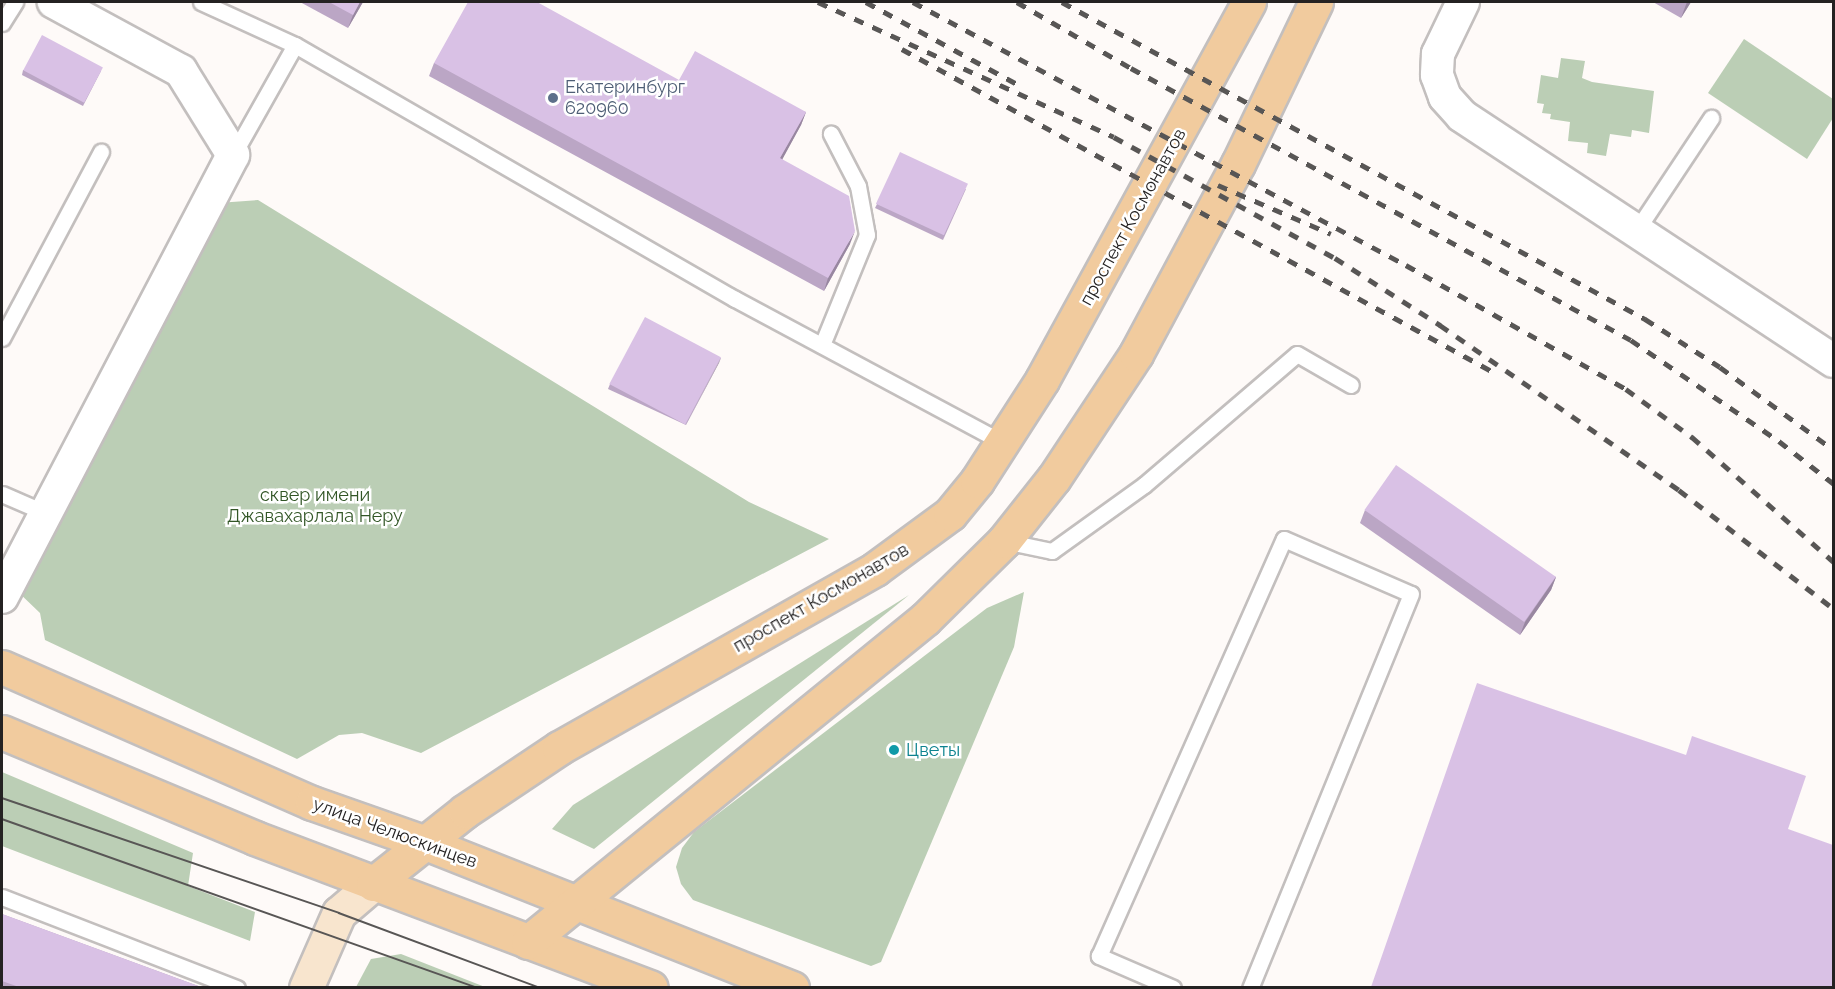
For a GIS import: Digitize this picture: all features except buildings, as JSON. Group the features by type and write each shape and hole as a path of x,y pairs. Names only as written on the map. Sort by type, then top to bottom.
{"main road":[{"name":"проспект Космонавтов","path":"373,884 423,842 559,748 913,544 964,498 1003,443 1082,309 1249,2"},
{"path":"528,942 925,619 1004,541 1054,478 1136,354 1253,134 1316,2"},
{"name":"улица Челюскинцев","path":"2,667 312,803 423,842 792,987"},
{"path":"2,732 373,884 651,987"},
{"path":"306,987 339,913 373,884"}],"street":[{"path":"2,597 48,514 233,155 181,71 54,2"},
{"path":"1463,2 1438,54 1437,75 1445,97 1462,116 1833,361"}],"lane":[{"path":"2,23 15,2"},
{"path":"201,2 295,45 735,299 1003,443"},
{"path":"233,155 295,45"},
{"path":"1636,231 1711,118"},
{"path":"822,345 867,235 858,186 831,134"},
{"path":"2,338 101,152"},
{"path":"1004,541 1052,551 1144,485 1297,354 1351,385"},
{"path":"2,494 48,514"},
{"path":"1173,987 1099,956 1284,539 1411,594 1250,987"},
{"path":"2,897 237,987"}],"green space":[{"path":"1744,39 1833,99 1833,118 1807,159 1708,93"},
{"path":"1561,58 1585,61 1582,78 1592,82 1654,91 1649,133 1632,130 1631,137 1610,134 1606,156 1587,153 1588,143 1568,141 1570,122 1550,119 1551,114 1542,113 1544,104 1537,103 1541,75 1558,78"},
{"name":"сквер имени Джавахарлала Неру","path":"258,200 749,502 829,539 421,753 362,733 339,735 297,759 45,640 40,613 15,589 39,541 53,535 218,203"},
{"path":"1024,592 1014,647 881,962 871,966 693,900 681,884 676,867 682,848 694,832 987,608"},
{"path":"909,595 594,849 552,829 573,805"},
{"path":"2,772 193,853 188,886 255,912 250,941 2,846"},
{"path":"401,954 485,987 356,987 371,959"}],"tram line":[{"path":"2,798 339,913 541,988"},
{"path":"2,819 478,988"}],"railway":[{"path":"818,2 1114,137 1335,258 1440,325 1679,490 1834,609"},
{"path":"866,2 1017,84"},
{"path":"913,2 1406,265 1626,389 1692,437 1834,562"},
{"path":"1017,2 1131,68 1631,340 1779,441 1834,484"},
{"path":"1062,2 1645,319 1720,367 1834,450"},
{"path":"902,49 1497,374"},
{"path":"1218,185 1331,234"}],"place":[{"name":"Екатеринбург 620960","path":"553,98"},
{"name":"Цветы","path":"894,750"}]}
